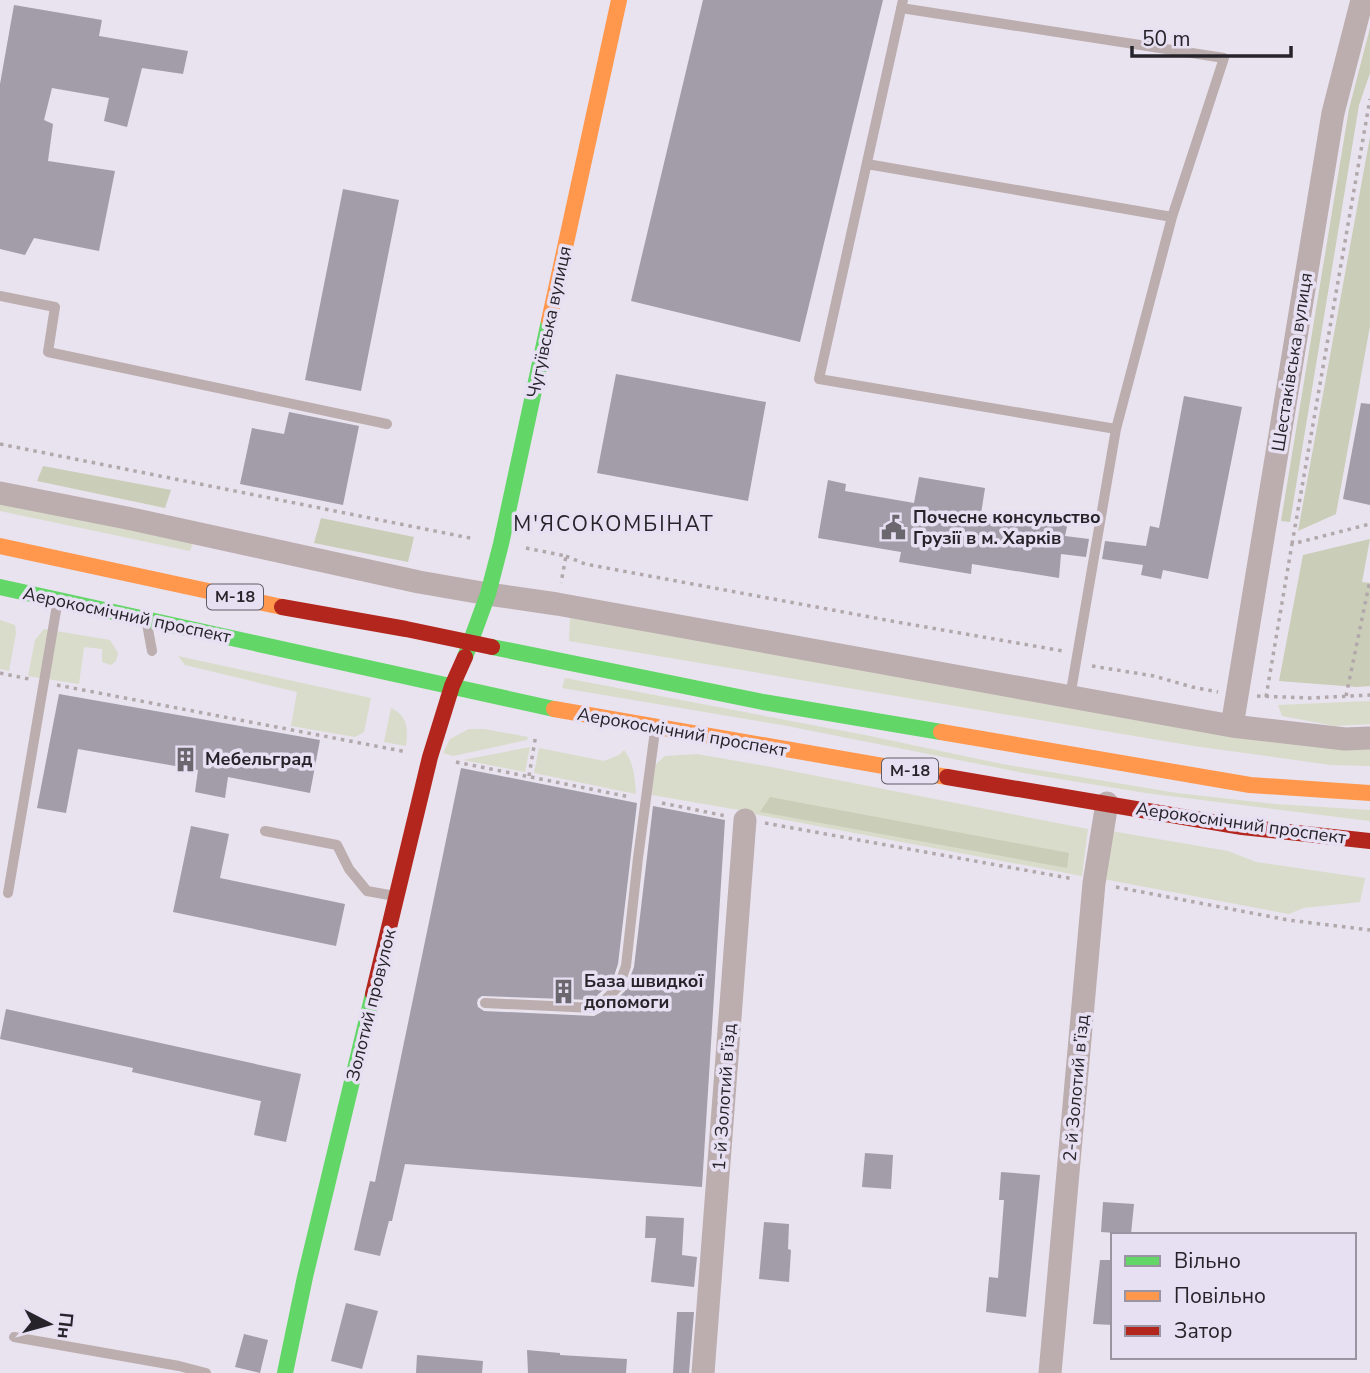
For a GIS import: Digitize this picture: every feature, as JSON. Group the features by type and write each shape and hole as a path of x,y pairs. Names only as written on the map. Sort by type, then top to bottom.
{"main road":[{"name":"Чугуївська вулиця","path":"471,642 488,594 501,544 620,0"},
{"name":"М-18","path":"0,546 274,606 471,642 763,702 1250,785 1370,793"},
{"name":"Аерокосмічний проспект","path":"0,587 540,707 1242,827 1370,841"},
{"name":"Золотий провулок","path":"285,1373 311,1250 430,757 452,686 471,642"}],"street":[{"name":"Шестаківська вулиця","path":"1232,726 1333,113 1362,0"},
{"path":"0,493 419,582 557,604 1232,726 1345,739 1370,738"},
{"name":"2-й Золотий в’їзд","path":"1050,1373 1094,883 1107,803"},
{"name":"1-й Золотий в’їзд","path":"704,1373 745,820"}],"lane":[{"path":"1070,697 1116,429 1172,218 1224,58 902,4 819,379 1116,429"},
{"path":"867,164 1172,218"},
{"path":"0,296 55,307 48,352 387,424"},
{"path":"8,893 58,599"},
{"path":"146,618 152,651"},
{"path":"485,1003 594,1008 619,986 626,966 655,728"},
{"path":"265,831 337,845 349,869 367,891 397,896"},
{"path":"14,1336 206,1373"}],"path":[{"path":"1266,697 1370,99"},
{"path":"0,444 481,540"},
{"path":"1292,544 1370,524"},
{"path":"526,548 566,556 585,564 1062,650 1092,666 1154,676 1192,688"},
{"path":"559,593 566,556"},
{"path":"1346,696 1370,580"},
{"path":"0,673 745,820 988,862 1288,920 1370,930"},
{"path":"1310,698 1370,695"},
{"path":"529,776 537,729"}],"green space":[{"path":"1370,28 1370,73 1359,105 1290,522 1281,521 1349,109"},
{"path":"1370,137 1370,326 1336,514 1298,531"},
{"path":"43,466 171,490 165,508 37,481"},
{"path":"0,499 195,538 190,551 0,511"},
{"path":"321,518 414,537 408,562 314,543"},
{"path":"1370,539 1362,582 1370,583 1370,686 1279,681 1303,555"},
{"path":"570,617 1370,746 1370,766 1331,765 1194,746 569,641"},
{"path":"0,620 15,625 9,671 0,669"},
{"path":"44,629 110,640 118,653 116,661 111,665 102,662 102,649 84,647 79,684 28,676 35,640"},
{"path":"178,656 371,698 364,732 355,737 291,726 297,692 185,665"},
{"path":"565,678 1002,764 1177,793 1274,804 1370,810 1370,821 1146,793 1029,774 782,725 562,688"},
{"path":"1370,701 1370,724 1335,726 1282,716 1278,705"},
{"path":"391,708 401,715 406,724 406,746 384,742"},
{"path":"469,729 528,737 527,740 453,756 443,753 450,739"},
{"path":"530,747 525,772 463,760"},
{"path":"539,748 604,761 624,750 632,765 636,794 534,773"},
{"path":"697,754 1088,829 1082,876 652,795 654,766 665,756"},
{"path":"770,797 1069,853 1067,868 760,812"},
{"path":"1111,831 1228,851 1256,862 1365,878 1360,902 1303,908 1289,914 1103,879"}],"building":[{"path":"703,0 883,0 800,342 631,301"},
{"path":"14,5 102,20 99,36 188,51 183,74 142,68 127,127 104,121 109,98 52,88 44,120 53,124 48,161 115,171 99,251 34,238 25,255 0,249 0,84"},
{"path":"343,189 399,200 361,391 305,380"},
{"path":"616,374 766,402 748,501 597,473"},
{"path":"1184,396 1242,407 1208,579 1163,570 1161,579 1141,575 1143,565 1102,559 1105,541 1146,546 1150,526 1159,528"},
{"path":"1361,403 1370,404 1370,505 1343,499"},
{"path":"289,412 359,426 343,505 240,484 252,428 284,434"},
{"path":"919,477 985,488 981,514 1048,525 1049,519 1068,522 1065,536 1089,539 1086,557 1061,554 1059,578 972,564 971,574 899,562 901,552 818,538 828,480 846,484 845,491 914,503"},
{"name":"Мебельград","path":"59,694 320,740 310,793 228,777 225,798 195,792 198,770 78,749 66,813 37,808"},
{"name":"База швидкої допомоги","path":"461,768 637,803 618,964 612,982 592,1000 482,996 477,1003 484,1011 594,1016 607,1009 625,991 634,967 653,806 725,820 702,1187 405,1164 392,1221 389,1221 380,1256 354,1250 370,1181 375,1182"},
{"path":"191,826 229,834 220,878 345,904 336,946 173,912"},
{"path":"6,1009 301,1074 286,1142 254,1135 261,1101 132,1072 133,1068 0,1039"},
{"path":"865,1153 893,1155 891,1189 862,1187"},
{"path":"1001,1172 1040,1175 1026,1317 986,1312 989,1277 998,1278 1004,1200 999,1200"},
{"path":"1103,1202 1134,1204 1131,1233 1101,1232"},
{"path":"646,1216 684,1218 682,1255 697,1257 694,1287 651,1282 656,1238 645,1238"},
{"path":"764,1222 789,1224 789,1282 759,1279"},
{"path":"1100,1260 1111,1260 1111,1325 1093,1324"},
{"path":"346,1303 378,1311 362,1369 331,1361"},
{"path":"677,1312 694,1312 689,1373 673,1373"},
{"path":"244,1334 268,1340 260,1373 235,1367"},
{"path":"527,1350 627,1359 626,1373 528,1373"},
{"path":"417,1355 483,1361 482,1373 416,1373"}],"traffic: fast":[{"path":"465,657 488,594 501,544 549,321"},
{"path":"0,587 554,709"},
{"path":"492,647 763,702 941,732"},
{"path":"285,1373 305,1277 373,994"}],"traffic: slow":[{"path":"549,321 619,0"},
{"path":"0,546 282,607"},
{"path":"554,709 947,777"},
{"path":"941,732 1250,785 1370,793"}],"traffic: jam":[{"path":"282,607 492,647"},
{"path":"373,994 430,757 452,686 465,657"},
{"path":"947,777 1242,827 1370,841"}],"place":[{"name":"Почесне консульство Грузії в м. Харків","path":"893,527"},
{"name":"Мебельград","path":"185,759"},
{"name":"База швидкої допомоги","path":"564,991"}],"district":[{"name":"М'ЯСОКОМБІНАТ","path":"614,524"}]}
